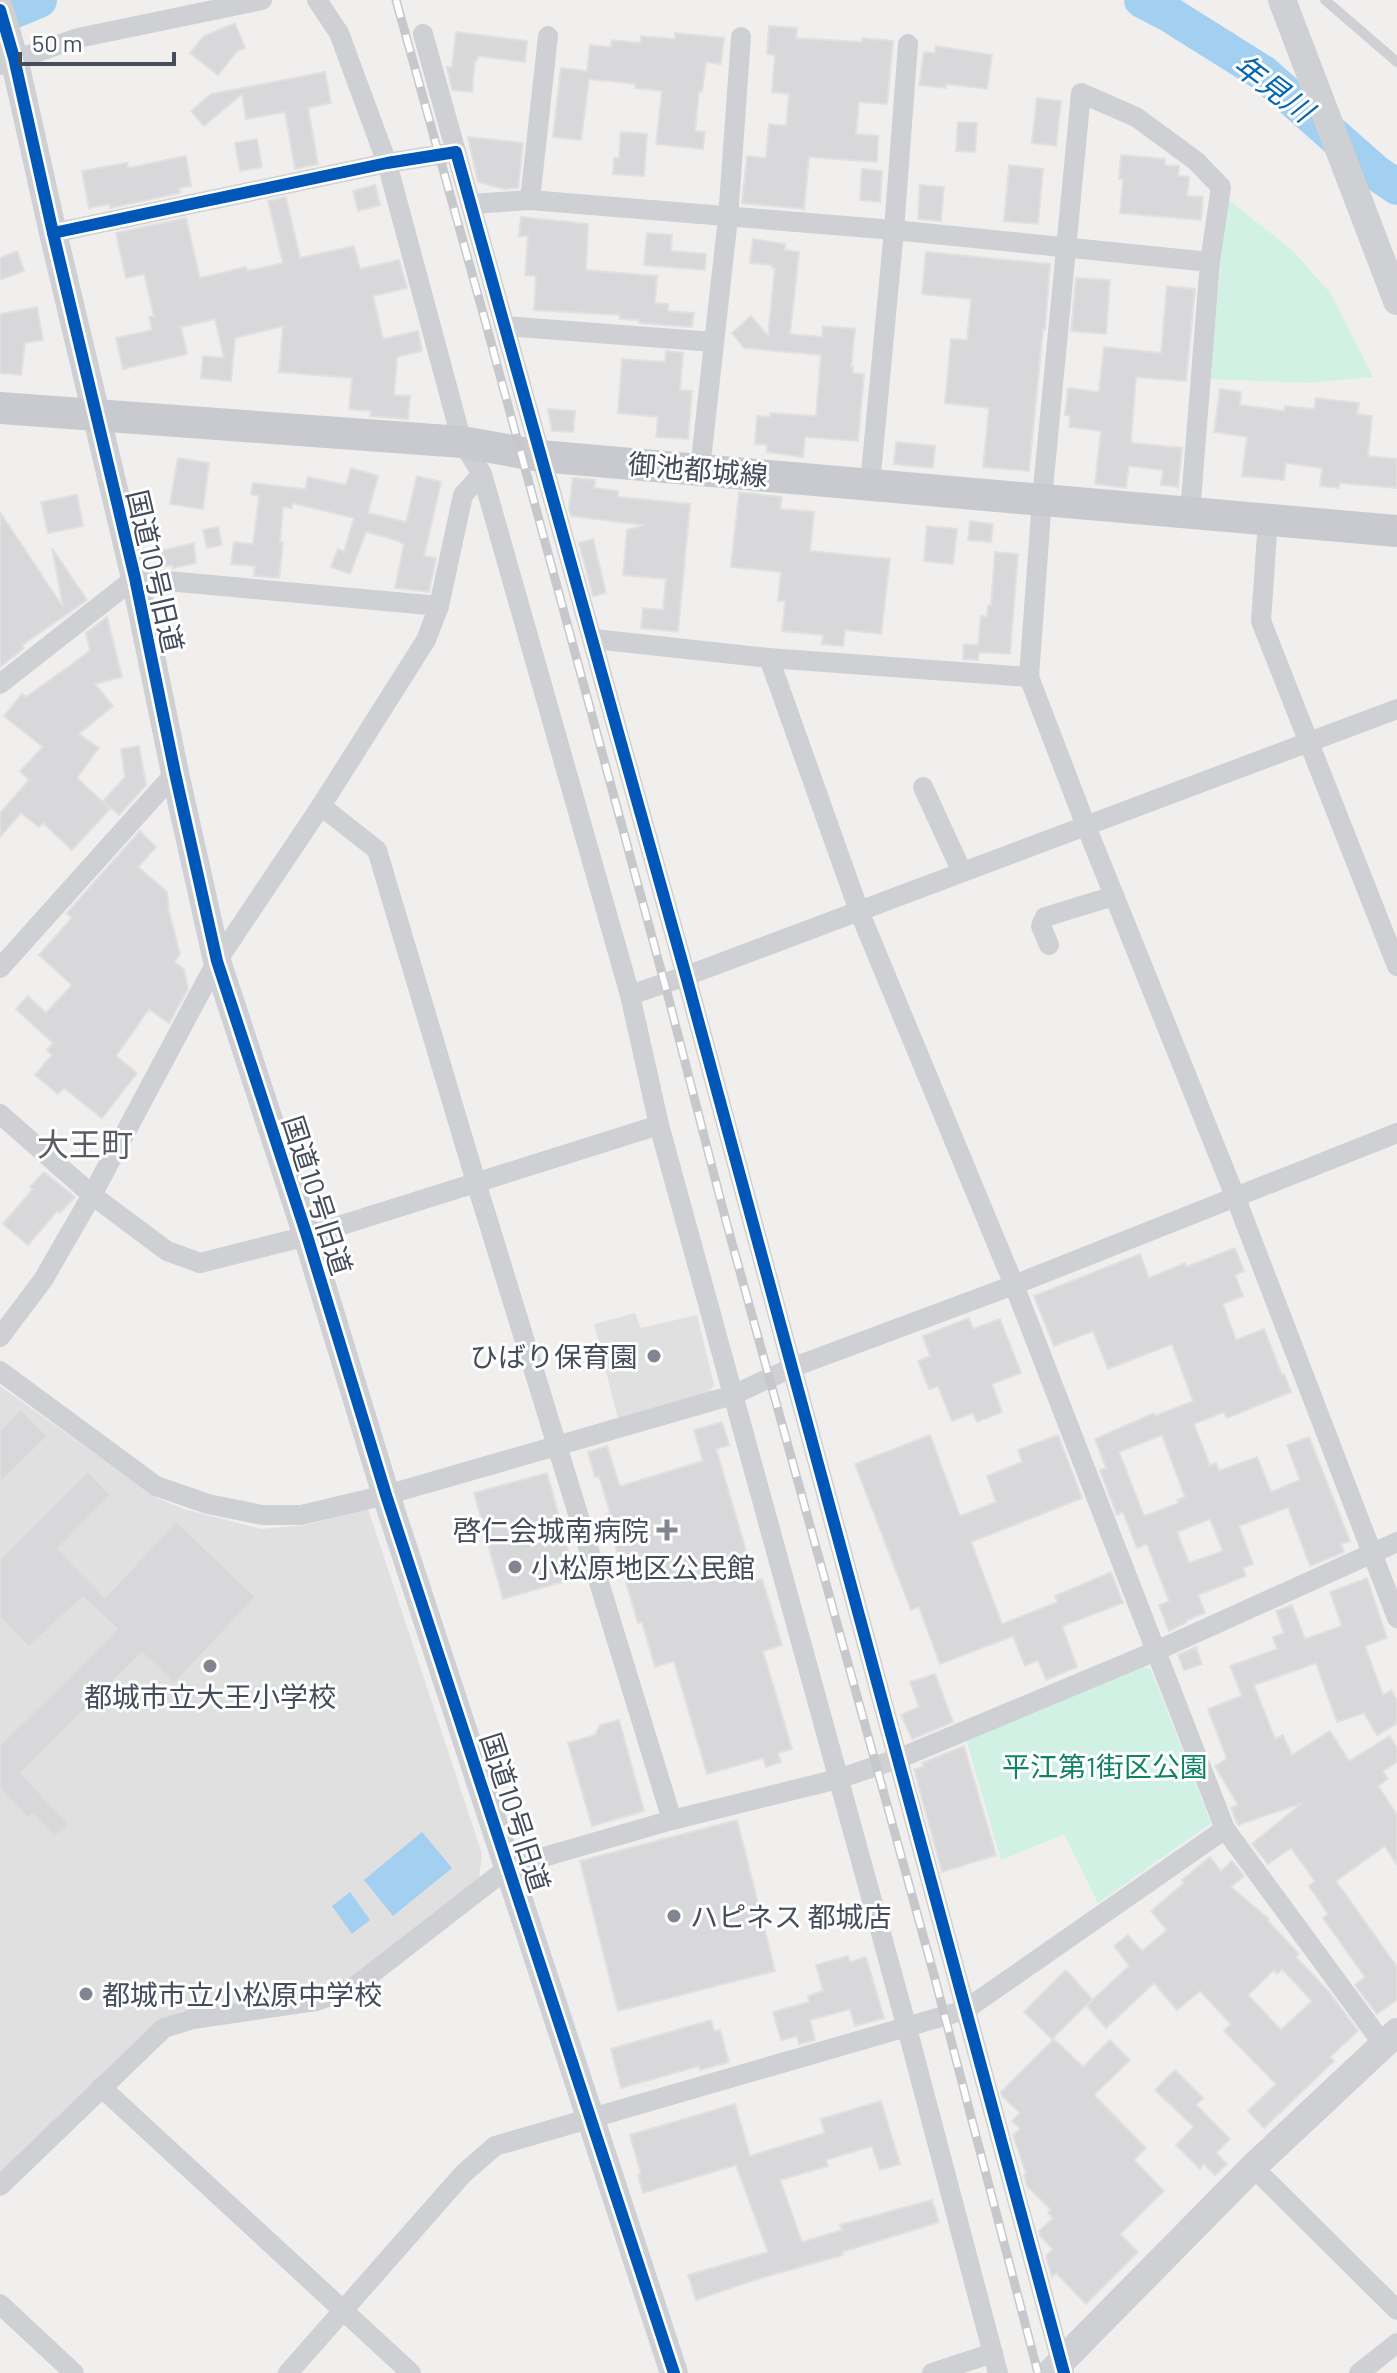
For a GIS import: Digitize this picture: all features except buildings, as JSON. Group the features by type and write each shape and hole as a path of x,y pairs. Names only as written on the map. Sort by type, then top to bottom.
{"main road":[{"name":"御池都城線","path":"0,408 462,442 540,456 1397,531"}],"street":[{"path":"7,61 78,38 262,0"},
{"path":"317,0 339,33 387,163 462,442 482,474 630,995 659,1125 996,2363 932,2373"},
{"path":"1282,0 1397,301"},
{"name":"国道10号旧道","path":"0,10 7,61 53,233 135,578 217,961 307,1236 386,1495 674,2373"},
{"path":"423,34 594,639 900,1758 1058,2369"},
{"path":"530,200 548,36"},
{"path":"700,469 728,218 741,37"},
{"path":"870,484 908,44"},
{"path":"1190,513 1210,262 1221,187 1196,161 1136,117 1081,93 1042,499 1029,677 1235,1196 1397,1618"},
{"path":"53,233 387,163 456,152"},
{"path":"471,204 530,200 894,230 1210,262"},
{"path":"505,326 714,342"},
{"path":"0,1337 43,1280 217,961 321,806 426,640 439,606 463,495 482,474"},
{"path":"1268,519 1261,621 1397,966"},
{"path":"0,684 135,578 439,606"},
{"path":"594,639 769,658 1029,677"},
{"path":"769,658 859,911 1014,1285 1225,1829 1390,2038 1253,2167 1058,2369"},
{"path":"630,995 1397,709"},
{"path":"0,968 175,773"},
{"path":"923,787 962,872"},
{"path":"321,806 377,850 672,1820"},
{"path":"1049,945 1041,926 1045,917 1114,896"},
{"path":"0,1114 92,1195 167,1251 200,1263 307,1236 659,1125"},
{"path":"0,1371 156,1486 208,1504 262,1515 301,1515 386,1495 733,1395 791,1368 1014,1285 1397,1133"},
{"path":"0,2186 164,2028 193,2019 316,2001 353,1988 509,1867 672,1820 838,1779 900,1758 1156,1651 1397,1542"},
{"path":"288,2373 463,2174 495,2146 965,2010 1225,1829"},
{"path":"101,2087 411,2373"},
{"path":"1253,2167 1397,2310"},
{"path":"0,2304 74,2373"},
{"path":"1359,2373 1397,2343"}],"lane":[{"path":"1325,0 1397,62"}],"shaded area":[{"name":"ひばり保育園","path":"635,1313 641,1328 697,1315 714,1385 708,1394 618,1419 594,1324"},
{"name":"都城市立大王小学校","path":"0,1386 157,1498 184,1509 261,1529 306,1525 368,1509 482,1854 479,1878 350,1981 313,1993 179,2012 157,2024 0,2173"}],"green space":[{"path":"1227,199 1292,250 1331,294 1373,377 1307,383 1210,379"},
{"name":"平江第1街区公園","path":"1137,1665 1151,1670 1211,1823 1098,1903 1064,1834 1001,1860 966,1739"}],"water":[{"path":"422,1832 452,1868 393,1916 364,1880"},
{"path":"350,1892 370,1920 352,1934 332,1906"}],"waterway":[{"name":"年見川","path":"0,16 39,0"},
{"name":"年見川","path":"1142,0 1263,73 1375,172 1397,187"}],"railway":[{"path":"396,0 668,996 726,1221 934,1975 1038,2373"}],"cycle path":[{"path":"0,10 14,58 135,578 217,961 307,1236 386,1495 674,2373"},
{"path":"53,233 387,163 456,152 686,976 1064,2373"}],"place":[{"name":"ひばり保育園","path":"654,1356"},
{"name":"啓仁会城南病院","path":"667,1530"},
{"name":"小松原地区公民館","path":"515,1567"},
{"name":"都城市立大王小学校","path":"210,1666"},
{"name":"ハピネス 都城店","path":"674,1916"},
{"name":"都城市立小松原中学校","path":"86,1994"}],"district":[{"name":"大王町","path":"85,1143"}]}
